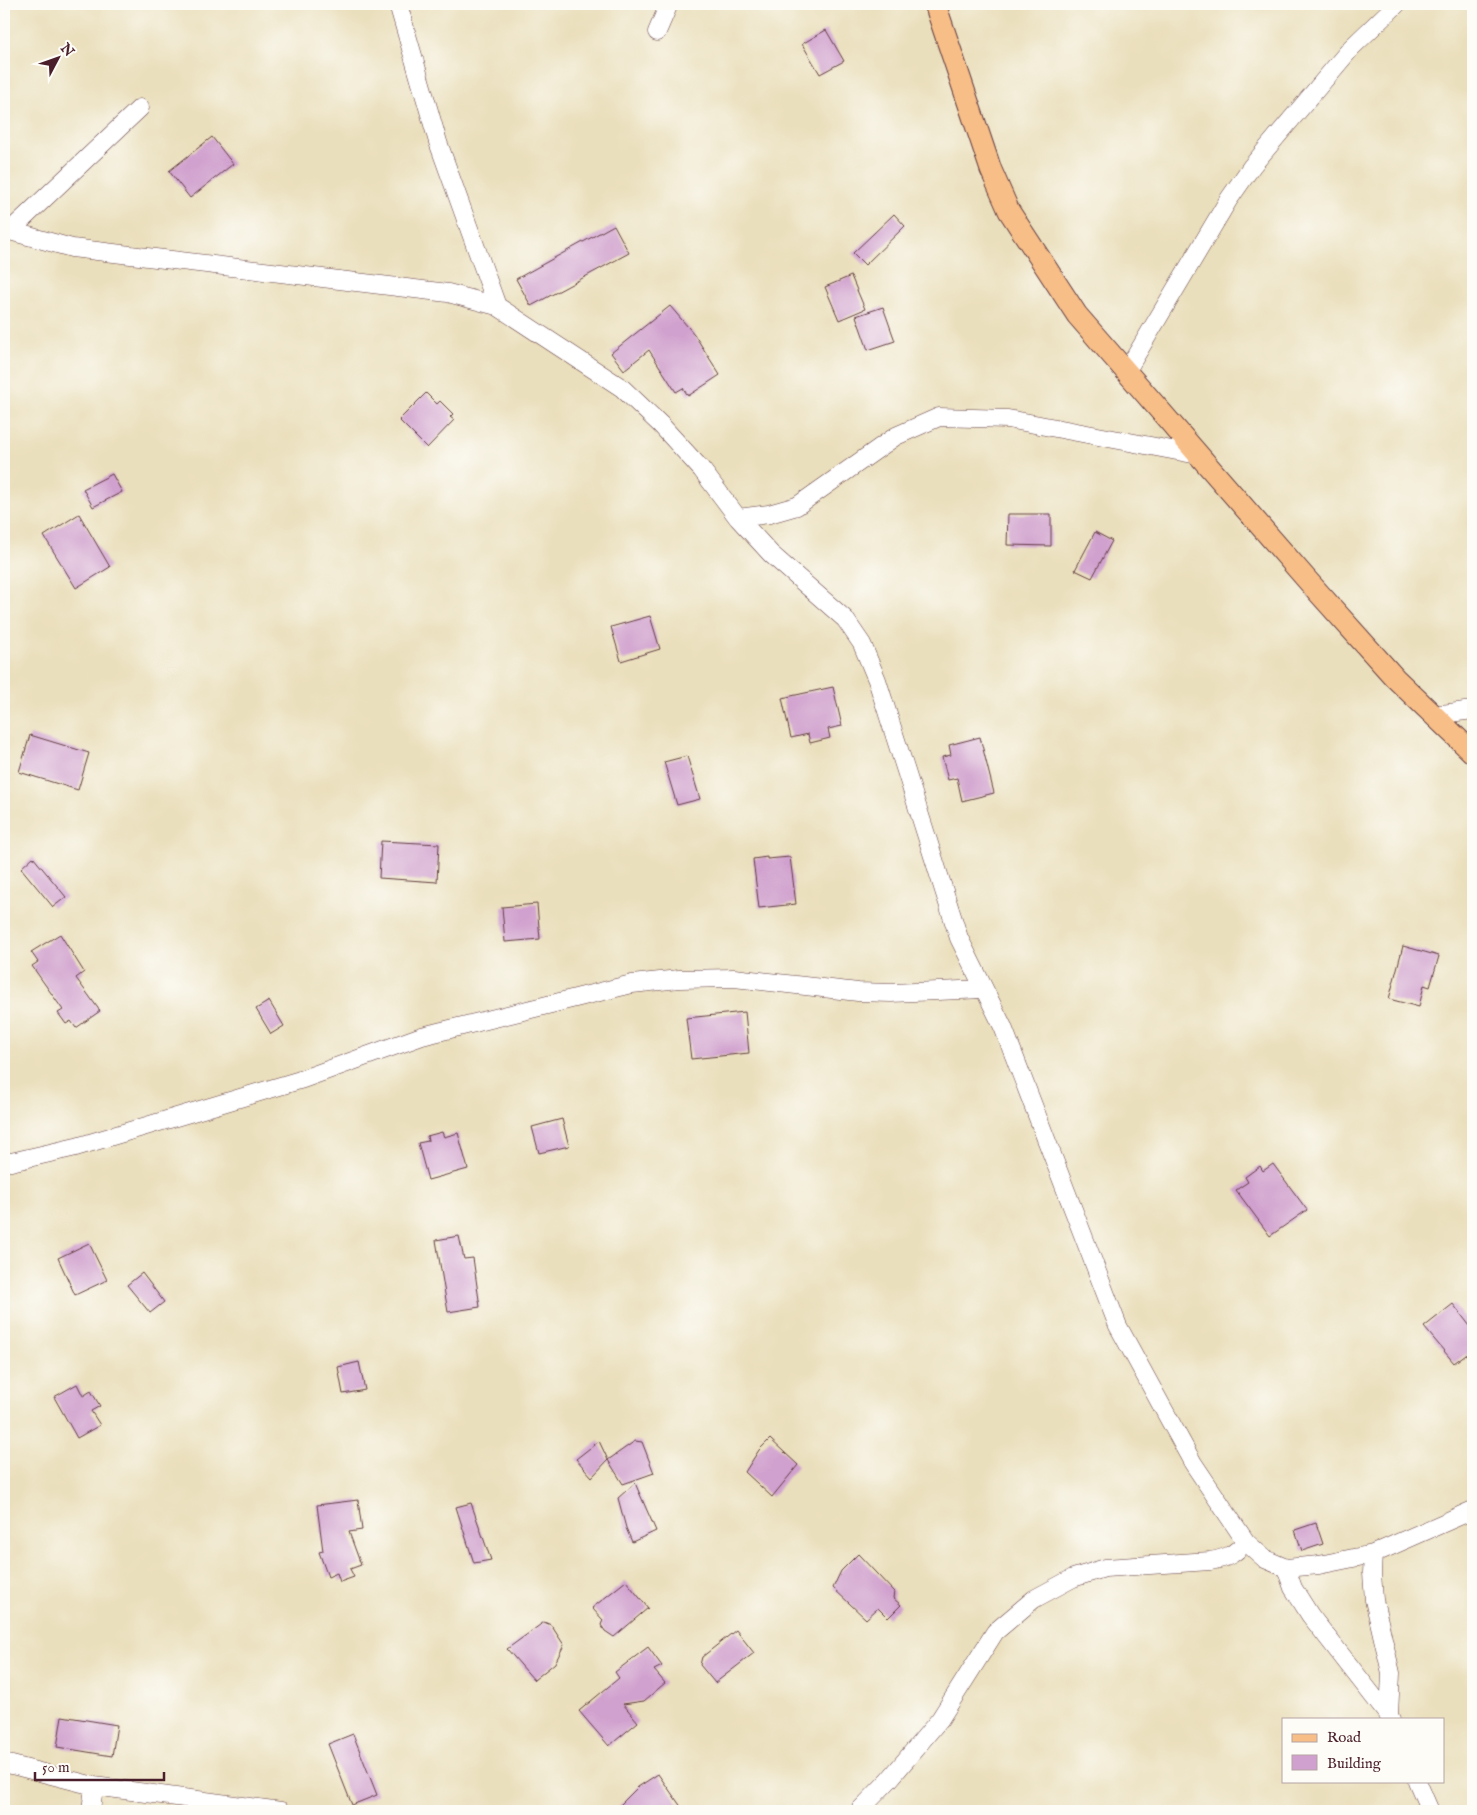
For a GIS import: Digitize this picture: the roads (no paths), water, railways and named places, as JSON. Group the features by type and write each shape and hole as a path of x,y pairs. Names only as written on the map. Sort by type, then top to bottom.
{"main road":[{"path":"935,4 991,170 1009,211 1077,315 1309,582 1396,678 1473,753"}],"street":[{"path":"398,4 438,142 497,306"},
{"path":"657,32 669,4"},
{"path":"1126,372 1229,199 1252,166 1352,47 1397,4"},
{"path":"7,229 140,108"},
{"path":"7,229 72,248 448,293 497,306 622,388 661,425 702,470 738,518 772,554 845,619 862,644 880,689 959,938 1003,1027 1118,1326 1193,1464 1246,1542 1265,1559 1286,1568 1318,1565 1373,1554 1473,1510"},
{"path":"738,518 769,514 797,506 896,436 939,417 1008,420 1198,454"},
{"path":"1434,715 1473,710"},
{"path":"4,1161 11,1162 76,1147 291,1083 422,1036 632,984 678,979 734,978 858,992 891,993 984,989"},
{"path":"858,1811 888,1780 940,1719 994,1632 1034,1599 1073,1578 1105,1568 1226,1559 1236,1553 1246,1542"},
{"path":"1373,1554 1374,1600 1391,1673 1390,1717"},
{"path":"1286,1568 1293,1588 1310,1615 1390,1717"},
{"path":"4,1763 94,1786 281,1811"},
{"path":"1417,1782 1430,1811"},
{"path":"90,1811 94,1786"}]}
